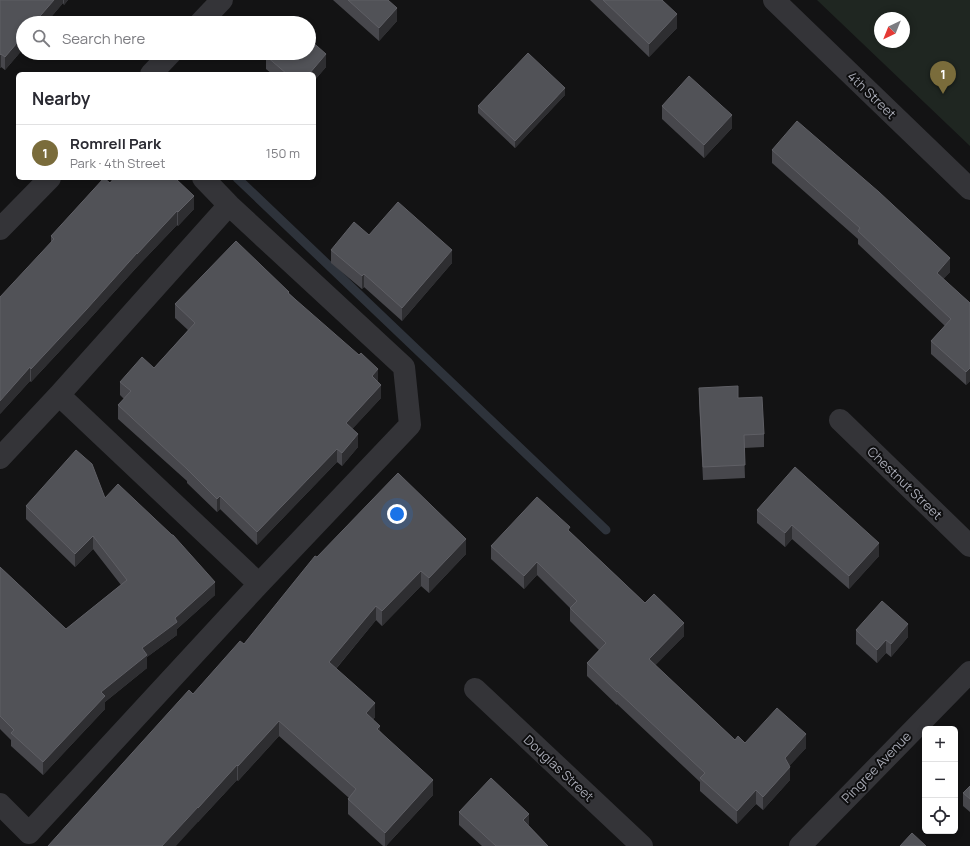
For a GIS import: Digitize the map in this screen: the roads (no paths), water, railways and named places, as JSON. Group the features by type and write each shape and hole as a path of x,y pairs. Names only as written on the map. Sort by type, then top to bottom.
{"street":[{"path":"207,16 222,0"},
{"name":"4th Street","path":"774,0 970,189"},
{"path":"153,72 164,60"},
{"path":"0,229 48,180"},
{"path":"0,804 29,833 259,584 410,425 404,368 205,180"},
{"path":"0,458 59,395 230,205"},
{"path":"59,395 259,584"},
{"name":"Chestnut Street","path":"840,420 970,546"},
{"name":"Pingree Avenue","path":"800,846 970,672"},
{"name":"Douglas Street","path":"475,689 642,846"}],"waterway":[{"path":"239,180 606,530"}],"place":[{"name":"Romrell Park","path":"943,94"}]}
